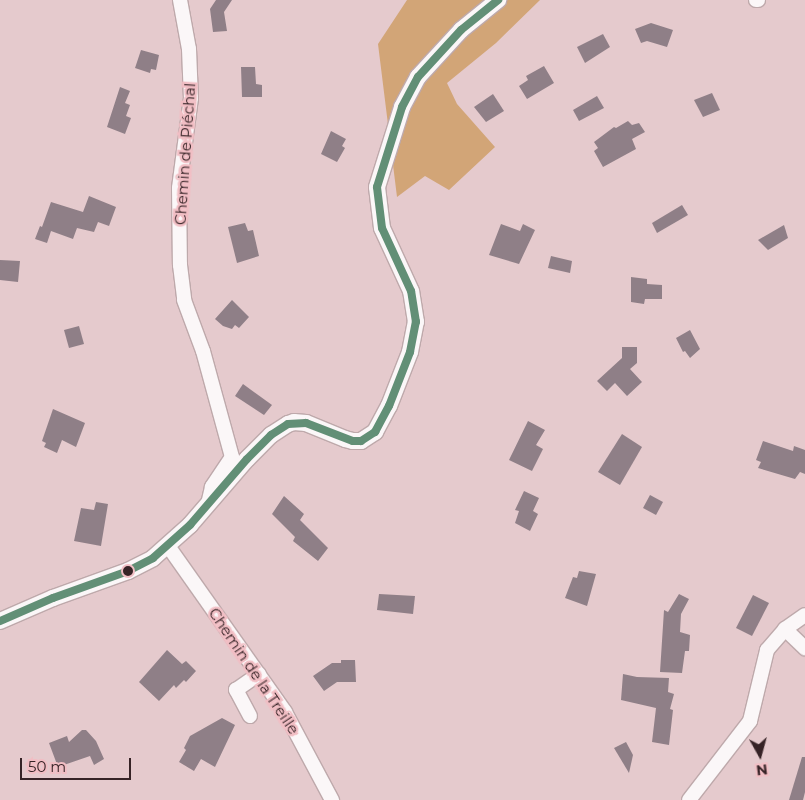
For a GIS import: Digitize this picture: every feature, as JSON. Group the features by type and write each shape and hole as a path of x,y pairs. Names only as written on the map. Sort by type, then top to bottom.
{"street":[{"name":"Chemin de Piéchal","path":"180,0 189,49 191,98 179,188 180,265 187,308 203,351 232,457 212,487 208,504"},
{"path":"0,621 53,598 128,571 153,558 190,525 272,435 288,424 294,422 306,423 344,439 361,441 376,432 383,420 410,352 416,322 411,291 382,228 376,187 402,107 418,77 460,30 498,0"},
{"name":"Chemin de la Treille","path":"168,546 259,674 298,734 332,800"},
{"path":"689,800 750,721 766,650 785,629 805,615"},
{"path":"785,629 805,648"},
{"path":"250,716 236,690 259,674"}],"shaded area":[{"path":"407,0 540,0 496,43 447,83 457,104 495,147 449,190 425,176 397,197 378,44"}],"building":[{"path":"216,0 232,0 224,12 227,31 213,32 210,9"},
{"path":"651,23 673,30 667,47 647,41 641,43 635,29"},
{"path":"603,34 610,47 585,63 577,47"},
{"path":"141,50 159,55 156,70 151,69 150,73 135,68"},
{"path":"544,66 554,83 527,99 519,86 528,80 526,76"},
{"path":"241,67 255,67 256,84 262,85 262,97 242,97"},
{"path":"120,87 130,91 125,103 130,105 126,116 131,118 125,134 107,127"},
{"path":"712,93 720,110 703,117 694,100"},
{"path":"493,94 504,111 486,122 474,107"},
{"path":"597,96 604,108 579,121 573,110"},
{"path":"628,121 632,125 639,123 645,132 632,139 636,149 603,167 594,151 598,148 594,142 614,127 616,128"},
{"path":"331,131 346,139 342,146 345,148 337,162 321,154"},
{"path":"89,196 116,207 109,226 98,222 94,232 77,228 73,239 51,231 47,243 35,239 40,226 42,227 51,202 83,212"},
{"path":"682,205 688,215 657,233 652,223"},
{"path":"245,223 248,231 253,230 259,256 237,263 228,227"},
{"path":"501,224 520,231 523,224 535,230 519,264 489,255"},
{"path":"784,225 788,238 768,250 758,240"},
{"path":"551,256 572,261 570,273 548,268"},
{"path":"0,260 20,261 18,282 0,280"},
{"path":"631,277 647,279 647,284 662,285 662,299 645,299 644,304 631,302"},
{"path":"232,300 249,317 239,328 235,325 232,329 223,326 215,319"},
{"path":"79,326 84,344 69,348 64,330"},
{"path":"690,330 700,349 690,358 685,351 683,352 676,338"},
{"path":"622,347 637,347 637,363 630,369 642,382 627,396 615,383 607,391 597,381 622,358"},
{"path":"243,384 272,405 264,415 235,396"},
{"path":"53,409 85,423 76,447 62,440 57,453 44,447 46,443 42,441"},
{"path":"528,421 545,430 536,445 543,449 532,471 509,460"},
{"path":"622,434 642,447 620,485 598,472"},
{"path":"763,441 793,451 794,446 805,450 805,474 800,472 795,479 758,468 761,462 756,460"},
{"path":"524,491 539,498 533,511 538,514 530,531 515,523 519,511 515,510"},
{"path":"650,495 663,502 656,515 643,508"},
{"path":"284,496 304,514 300,520 328,548 318,561 293,541 295,537 272,514"},
{"path":"96,502 108,504 101,546 74,541 81,508 94,510"},
{"path":"579,571 596,574 587,606 565,598 573,577 577,578"},
{"path":"379,594 415,596 413,614 377,610"},
{"path":"679,594 689,599 681,614 680,632 690,635 689,651 685,651 682,673 660,672 664,610 668,612"},
{"path":"753,595 769,603 752,636 736,628"},
{"path":"167,650 182,664 186,661 196,671 186,682 184,680 176,688 174,685 159,701 139,682"},
{"path":"341,660 355,660 356,682 337,682 324,691 313,676 332,663 341,663"},
{"path":"623,674 637,677 669,678 668,692 674,694 670,709 673,710 669,745 652,742 656,708 621,700"},
{"path":"222,718 235,725 215,767 201,759 194,771 179,762 186,750 184,748 190,736"},
{"path":"82,730 86,730 96,741 104,759 94,765 90,756 58,767 49,743 67,736 69,742"},
{"path":"626,742 633,755 629,773 614,748"},
{"path":"802,757 805,757 805,792 803,800 789,800"}],"transit line":[{"path":"0,621 53,598 128,571 153,558 190,525 247,459 271,435 288,424 306,423 353,441 361,441 375,432 389,406 410,352 416,322 411,291 382,228 377,187 402,107 418,77 461,30 498,0"}]}
